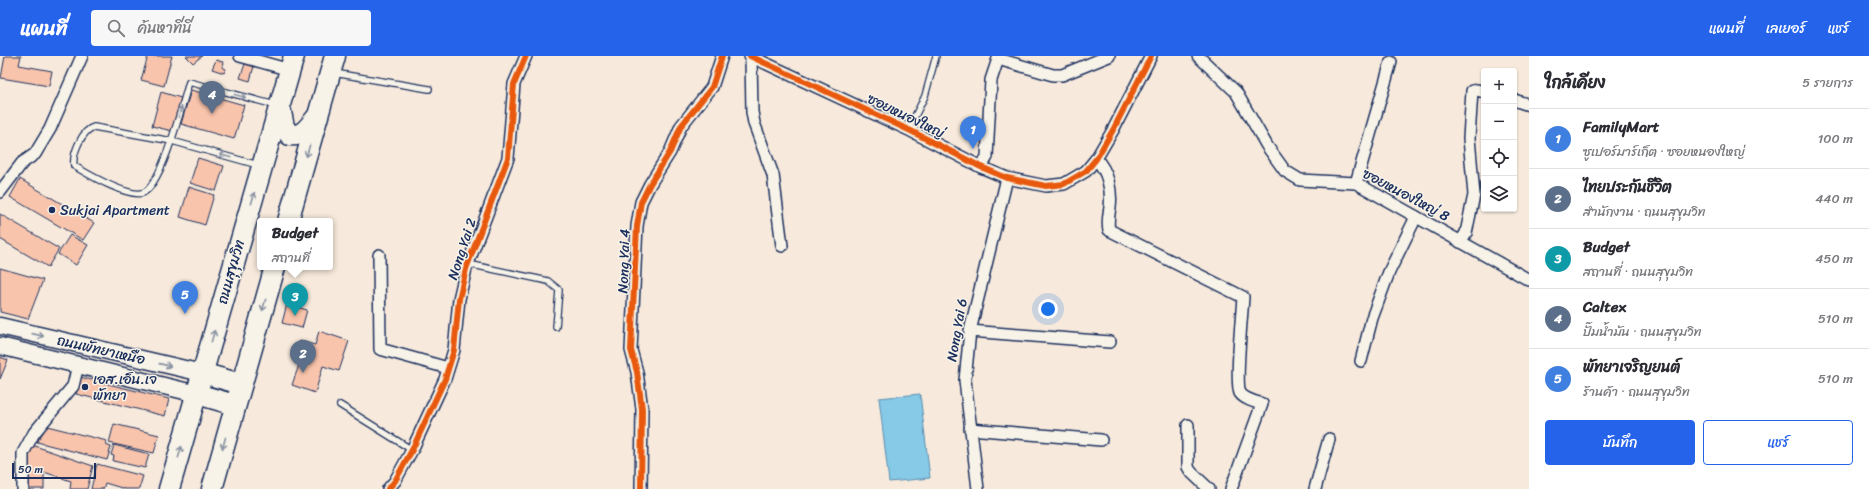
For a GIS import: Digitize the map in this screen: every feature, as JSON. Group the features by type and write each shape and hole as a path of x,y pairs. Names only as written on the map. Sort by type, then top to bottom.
{"highway":[{"name":"ถนนสุขุมวิท","path":"169,489 292,63"},
{"path":"289,218 333,64"},
{"path":"280,107 284,127 290,135 297,136 305,131 318,116"},
{"path":"212,489 274,270"},
{"path":"202,373 242,384"},
{"path":"196,394 235,405"}],"main road":[{"name":"ถนนพัทยาเหนือ","path":"0,326 202,373"},
{"name":"ถนนพัทยาเหนือ","path":"0,346 196,394"}],"street":[{"path":"0,192 22,163 35,154 50,129 82,56"},
{"path":"240,56 292,63"},
{"name":"Nong Yai 2","path":"388,489 395,481 412,450 445,379 454,350 459,299 468,264 508,158 514,84 526,56"},
{"name":"Nong Yai 4","path":"641,489 642,409 637,372 631,350 637,226 641,202 650,184 670,152 681,126 712,87 722,56"},
{"path":"751,56 752,112 754,123 773,175 782,246"},
{"name":"ซอยหนองใหญ่","path":"751,56 908,130 981,168 1007,178 1046,186 1064,184 1086,171 1096,160 1151,56"},
{"path":"981,168 987,157 991,80 999,57 1053,75 1062,75 1108,56"},
{"name":"ซอยหนองใหญ่ 8","path":"1198,56 1236,92 1267,146 1285,171 1300,180 1356,183 1529,280"},
{"path":"1356,183 1391,62"},
{"path":"1460,242 1466,233 1474,195 1469,138 1472,91 1481,91"},
{"path":"1517,101 1529,104"},
{"path":"1096,160 1106,174 1110,191 1108,222 1109,230 1243,297 1239,366 1240,392 1244,397 1262,404 1230,489"},
{"name":"Nong Yai 6","path":"978,489 965,380 970,331 1007,178"},
{"path":"1361,361 1372,318 1389,272 1416,217"},
{"path":"379,255 380,349 448,368"},
{"path":"970,331 1110,342"},
{"path":"23,489 23,453 34,433 73,386 78,365"},
{"path":"1188,425 1188,467 1191,472 1209,489"},
{"path":"970,429 1102,440"},
{"path":"1315,489 1329,439"}],"lane":[{"path":"908,130 925,96 936,56"},
{"path":"333,64 429,89"},
{"path":"262,166 172,141 94,126 87,131 73,160 74,166 126,192 142,194 150,188 172,141 188,82 280,107"},
{"path":"468,264 548,281 559,290 556,327"},
{"path":"340,405 412,450"}],"water":[{"path":"920,394 930,478 889,482 879,398"}],"building":[{"path":"5,56 21,56 19,65 52,71 49,86 1,78"},
{"path":"148,56 172,56 164,86 141,80"},
{"path":"186,56 202,56 193,63"},
{"path":"216,60 223,62 222,67 226,69 224,73 212,69"},
{"path":"245,64 254,66 250,81 240,78"},
{"path":"191,90 244,105 234,139 181,124"},
{"path":"161,92 181,98 172,131 152,126"},
{"path":"198,158 224,166 216,191 190,183"},
{"name":"Sukjai Apartment","path":"20,179 94,223 83,240 10,197"},
{"path":"189,187 214,195 205,225 180,217"},
{"path":"0,214 59,249 48,267 0,239"},
{"path":"70,235 88,245 76,265 58,254"},
{"path":"0,268 43,280 28,319 0,312"},
{"path":"287,304 307,310 302,328 282,323"},
{"path":"319,331 349,341 339,371 323,366 315,393 292,385 300,362 294,360 300,341 315,345"},
{"path":"0,357 8,360 0,379"},
{"path":"80,377 169,399 165,416 76,394"},
{"path":"114,424 159,435 154,453 109,443"},
{"path":"47,426 107,441 106,445 111,447 107,460 37,442"},
{"path":"32,445 93,466 87,489 70,489 71,481 44,472 44,489 27,489 27,460"},
{"path":"114,445 149,454 145,468 113,461 114,456 111,455"},
{"path":"97,464 143,476 139,489 125,489 105,483 103,489 91,489"}],"cycle path":[{"path":"388,489 395,481 412,450 445,379 454,350 459,299 466,269 508,158 514,84 526,56"},
{"path":"641,489 642,409 637,372 631,350 637,226 641,202 650,184 670,152 681,126 712,87 722,56"},
{"path":"750,56 911,131 981,167 1007,178 1046,186 1064,184 1086,171 1096,159 1113,130 1151,56"}],"place":[{"name":"Caltex","path":"212,114"},
{"name":"FamilyMart","path":"973,149"},
{"name":"Sukjai Apartment","path":"52,210"},
{"name":"พัทยาเจริญยนต์","path":"185,314"},
{"name":"Budget","path":"295,316"},
{"name":"ไทยประกันชีวิต","path":"303,373"},
{"name":"เอส.เอ็น.เจ พัทยา","path":"85,387"}]}
